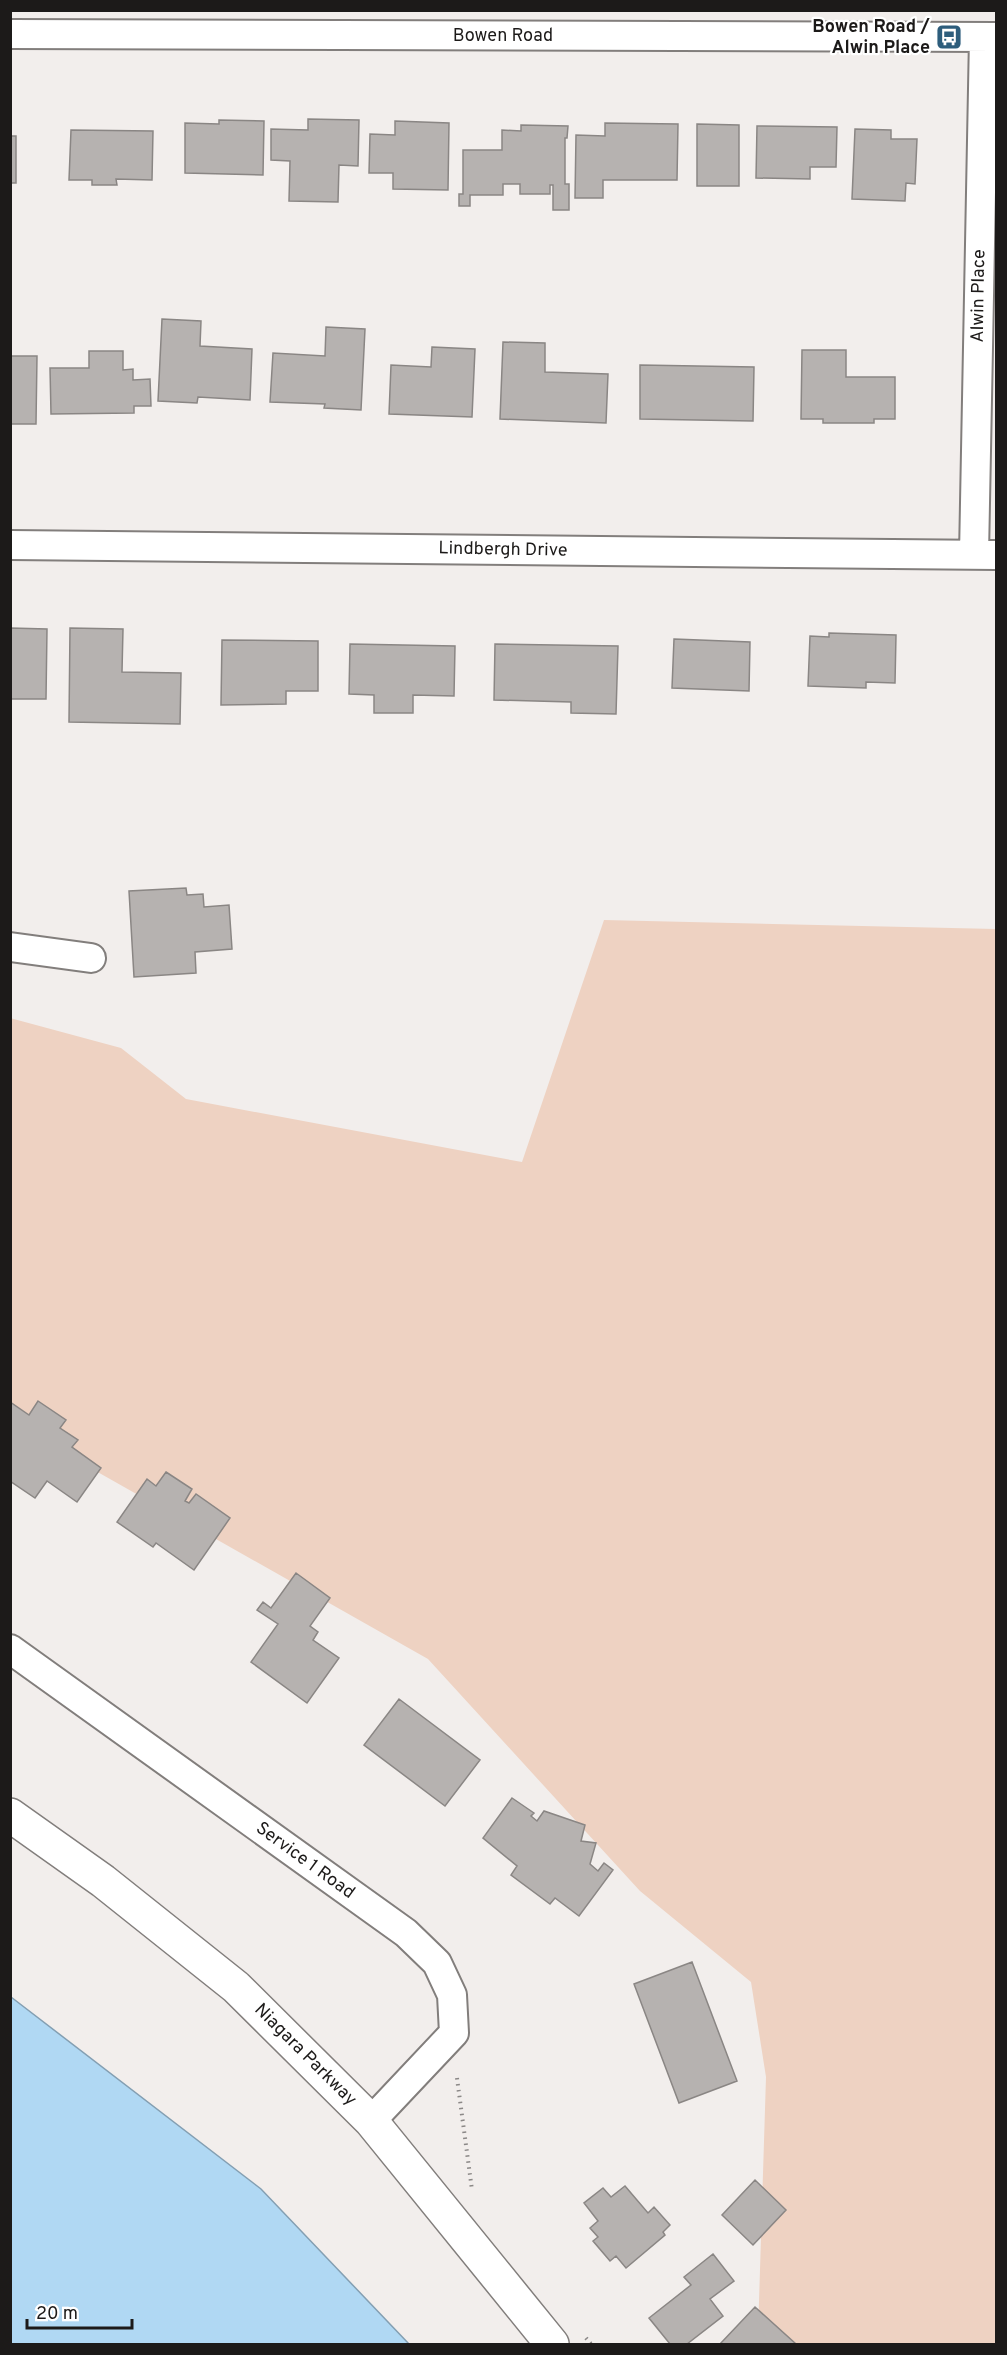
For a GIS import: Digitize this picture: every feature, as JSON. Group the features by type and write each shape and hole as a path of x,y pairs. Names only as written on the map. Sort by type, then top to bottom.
{"main road":[{"name":"Niagara Parkway","path":"10,1815 103,1881 236,1987 371,2121 552,2344"}],"street":[{"name":"Bowen Road","path":"10,34 990,37"},
{"name":"Alwin Place","path":"985,555 990,37"},
{"name":"Lindbergh Drive","path":"10,545 985,555"},
{"path":"10,947 91,958"},
{"name":"Service 1 Road","path":"10,1649 406,1933 437,1963 452,1995 454,2033"},
{"path":"371,2121 454,2033"}],"path":[{"path":"454,2033 454,2055 472,2193"},
{"path":"584,2336 591,2344"}],"shaded area":[{"path":"604,920 996,929 996,2344 764,2344 758,2334 766,2077 751,1982 640,1891 428,1659 11,1423 10,1018 121,1048 186,1099 522,1162"}],"water":[{"path":"11,1997 261,2189 409,2344 11,2344"}],"building":[{"path":"308,119 359,120 358,166 339,165 338,202 289,201 290,161 271,160 271,129 308,130"},
{"path":"219,120 264,121 263,175 185,173 185,123 219,124"},
{"path":"395,121 449,123 448,190 393,189 393,173 369,173 370,134 395,135"},
{"path":"605,123 678,124 677,180 603,180 603,198 575,198 576,135 605,136"},
{"path":"697,124 739,125 739,186 697,186"},
{"path":"521,125 568,126 567,138 565,138 565,184 569,184 569,210 553,210 553,185 550,185 550,194 520,194 520,184 503,184 503,195 470,195 470,206 459,206 459,194 463,194 463,150 502,150 502,130 521,131"},
{"path":"757,126 837,127 836,167 810,167 810,179 756,178"},
{"path":"855,129 891,130 891,139 917,139 915,184 906,183 905,201 852,199"},
{"path":"71,130 153,131 152,180 116,179 117,185 92,185 92,180 69,180"},
{"path":"10,136 16,136 16,183 10,183"},
{"path":"162,319 201,321 200,346 252,349 250,400 198,397 197,403 158,401"},
{"path":"326,327 365,329 361,410 324,408 325,404 270,402 273,353 325,356"},
{"path":"503,342 545,343 545,372 608,374 606,423 500,419"},
{"path":"432,347 475,349 472,417 389,414 391,365 431,367"},
{"path":"802,350 846,350 846,377 895,377 895,419 874,419 874,423 823,423 823,419 801,419"},
{"path":"89,351 123,351 123,370 133,369 133,380 150,379 151,406 134,406 134,413 51,414 50,368 89,368"},
{"path":"10,356 37,356 36,424 10,424"},
{"path":"640,365 754,367 753,421 640,419"},
{"path":"10,628 47,629 46,699 10,699"},
{"path":"70,628 123,629 122,672 181,673 180,724 69,722"},
{"path":"829,633 896,635 895,683 866,682 866,688 808,686 810,636 829,637"},
{"path":"674,639 750,642 749,691 672,688"},
{"path":"222,640 318,641 318,691 286,691 286,704 221,705"},
{"path":"350,644 455,646 454,696 413,695 413,713 374,713 374,695 349,694"},
{"path":"495,644 618,646 616,714 571,713 571,702 494,700"},
{"path":"186,888 187,895 203,894 204,907 229,905 232,949 195,952 196,973 134,977 129,891"},
{"path":"38,1401 66,1420 60,1428 78,1440 72,1447 101,1468 77,1502 47,1481 35,1498 10,1481 10,1402 29,1415"},
{"path":"166,1472 192,1489 185,1501 189,1503 196,1494 230,1518 194,1570 156,1543 153,1547 117,1522 147,1479 156,1486"},
{"path":"296,1573 330,1598 310,1626 318,1632 313,1640 339,1658 307,1703 251,1662 278,1624 257,1610 263,1602 271,1608"},
{"path":"399,1699 480,1760 445,1806 364,1745"},
{"path":"512,1798 534,1813 531,1816 537,1821 544,1811 585,1825 581,1841 596,1843 590,1864 598,1871 604,1863 613,1870 579,1916 555,1898 550,1904 511,1875 517,1866 483,1838"},
{"path":"692,1962 737,2081 679,2103 634,1984"},
{"path":"755,2180 786,2210 753,2245 722,2215"},
{"path":"625,2186 648,2213 654,2207 670,2225 663,2232 665,2235 626,2268 616,2256 610,2261 593,2241 598,2237 590,2228 598,2221 584,2203 603,2188 611,2197"},
{"path":"713,2254 734,2281 710,2299 723,2316 687,2344 670,2344 649,2318 691,2285 684,2277"},
{"path":"755,2307 796,2344 720,2344"}],"place":[{"name":"Bowen Road / Alwin Place","path":"949,37"}]}
